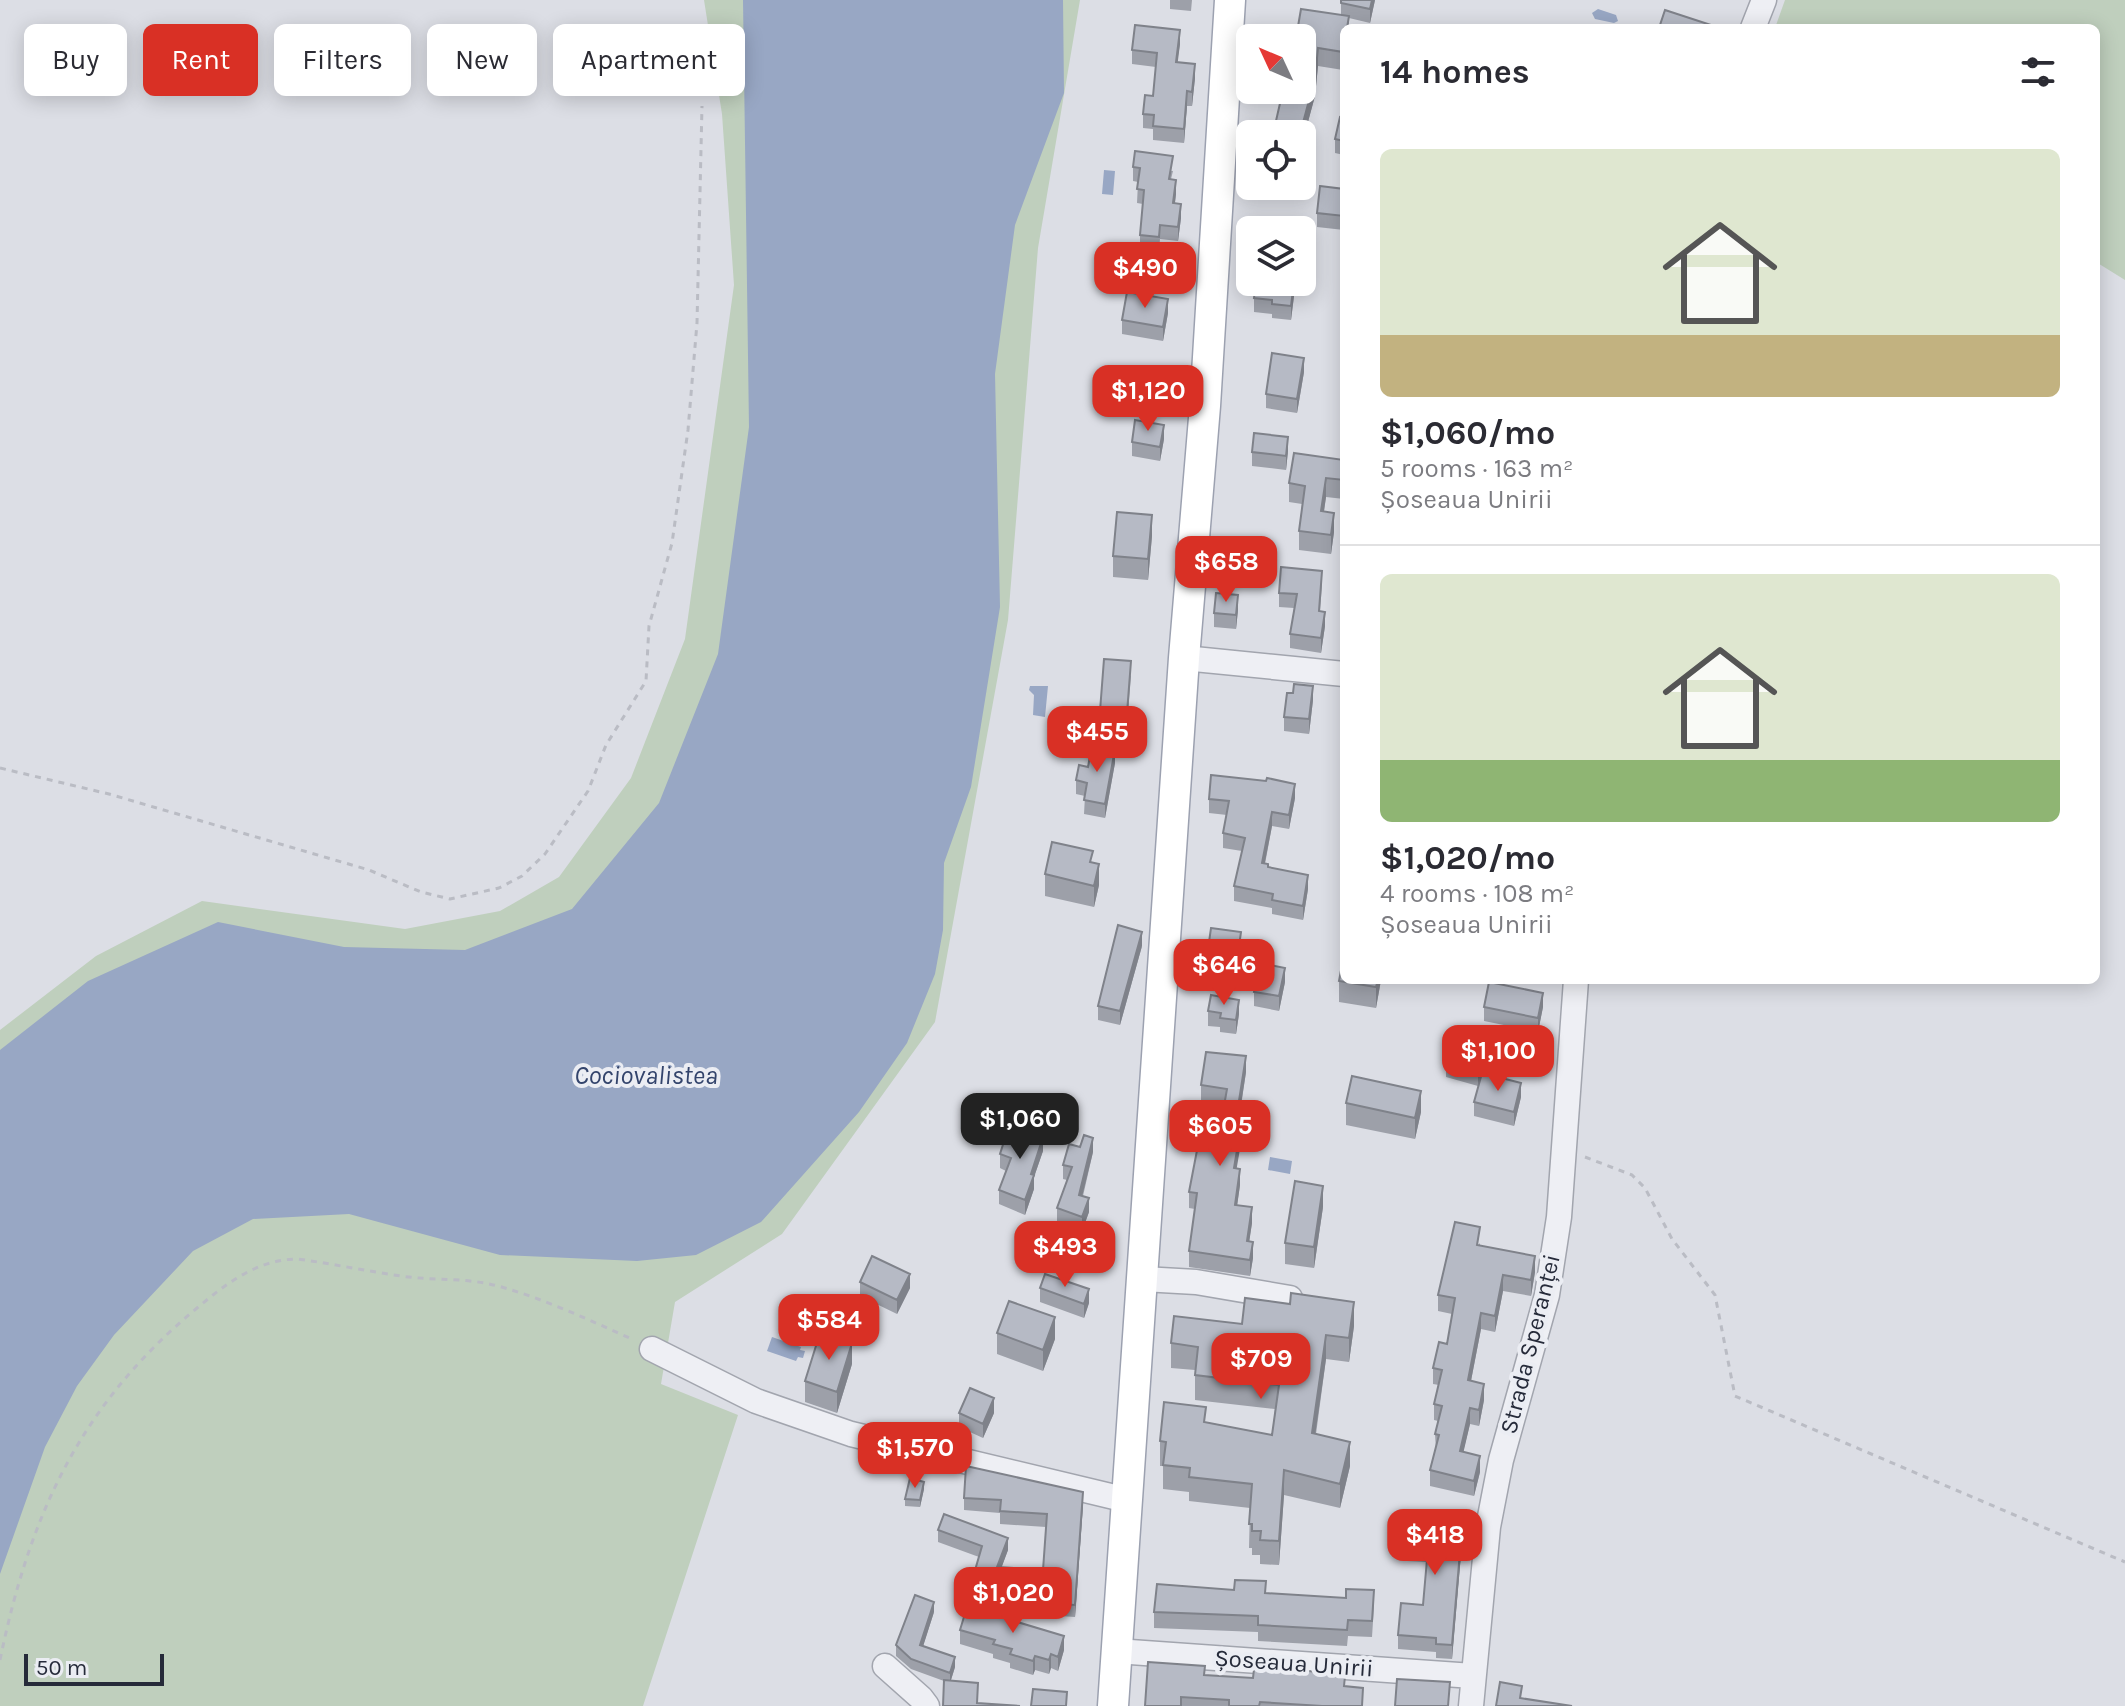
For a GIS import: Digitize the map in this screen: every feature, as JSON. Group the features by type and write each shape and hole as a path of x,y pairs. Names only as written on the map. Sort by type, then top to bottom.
{"main road":[{"path":"1113,1706 1184,658 1205,406 1230,0"}],"street":[{"path":"1754,24 1761,1"},
{"path":"1184,658 1340,674"},
{"name":"Strada Speranței","path":"1471,1706 1488,1527 1501,1460 1547,1295 1559,1217 1576,984"},
{"path":"1143,1279 1196,1282 1290,1298"},
{"path":"652,1349 756,1401 851,1434 1127,1500"},
{"name":"Șoseaua Unirii","path":"1116,1651 1473,1676"},
{"path":"885,1666 927,1706"}],"path":[{"path":"0,768 109,794 353,865 421,892 450,899 499,888 522,876 545,854 588,791 606,745 646,681 649,626 672,543 688,430 697,323 702,106"},
{"path":"1563,1148 1632,1175 1645,1188 1672,1239 1715,1295 1735,1396 2125,1562"},
{"path":"0,1660 20,1577 38,1523 87,1428 122,1381 163,1338 218,1291 265,1264 298,1259 404,1276 451,1278 496,1286 575,1313 652,1349"}],"green space":[{"name":"Cociovalistea","path":"704,0 1080,0 1038,248 1008,620 935,1022 782,1234 675,1302 661,1384 738,1415 643,1706 0,1706 0,1030 96,956 202,901 405,929 500,911 559,877 631,778 685,639 734,285 719,96 745,96 745,24 708,24"},
{"path":"1785,0 2125,0 2125,280 2100,264 2100,24 1776,24"}],"water":[{"name":"Cociovalistea","path":"743,0 1063,0 1064,93 1015,225 995,374 1000,607 971,787 944,863 943,930 935,974 907,1043 859,1112 761,1222 696,1255 637,1261 500,1255 349,1214 253,1219 193,1251 114,1335 77,1386 45,1447 0,1574 0,1050 88,981 218,922 344,947 465,950 572,909 659,803 718,654 749,427"},
{"path":"1598,9 1616,15 1618,21 1595,19 1592,13"},
{"path":"1104,170 1115,171 1113,195 1102,194"},
{"path":"1030,686 1048,686 1045,717 1033,715 1034,695 1029,690"},
{"path":"1270,1157 1292,1161 1290,1174 1268,1170"},
{"path":"772,1337 801,1347 800,1350 805,1351 803,1358 798,1357 796,1361 767,1351"}],"building":[{"path":"1341,0 1372,0 1370,9 1341,3"},
{"path":"1301,9 1349,16 1348,24 1340,24 1340,52 1318,48 1316,68 1316,24 1298,24"},
{"path":"1665,10 1708,24 1660,24"},
{"path":"1135,25 1180,30 1176,62 1195,64 1192,92 1187,91 1184,129 1153,126 1154,115 1143,114 1145,95 1153,96 1157,53 1132,50"},
{"path":"1280,104 1308,104 1304,120 1276,120"},
{"path":"1340,117 1340,140 1335,139"},
{"path":"1135,151 1173,156 1169,179 1176,180 1173,203 1181,204 1178,227 1160,225 1159,237 1140,235 1144,190 1137,189 1140,168 1133,167"},
{"path":"1320,186 1340,188 1340,216 1317,213"},
{"path":"1127,292 1168,299 1163,327 1122,320"},
{"path":"1254,296 1292,296 1291,306"},
{"path":"1272,353 1304,358 1297,399 1266,394"},
{"path":"1135,420 1164,425 1160,447 1132,442"},
{"path":"1254,433 1288,437 1286,456 1252,452"},
{"path":"1294,453 1340,459 1340,480 1326,478 1321,511 1334,513 1331,535 1299,531 1305,486 1289,483"},
{"path":"1117,512 1152,515 1148,559 1113,556"},
{"path":"1236,538 1271,542 1269,567 1244,564 1245,556 1234,555"},
{"path":"1281,567 1322,571 1319,611 1325,612 1321,638 1290,634 1297,594 1279,593"},
{"path":"1216,593 1238,595 1236,615 1214,613"},
{"path":"1104,659 1131,661 1127,713 1100,711"},
{"path":"1294,684 1313,686 1309,719 1284,717 1287,693 1293,693"},
{"path":"1092,745 1115,749 1105,804 1084,800 1087,783 1076,780 1079,765 1088,767"},
{"path":"1211,775 1266,781 1267,778 1295,784 1289,815 1272,812 1262,863 1308,875 1303,906 1272,900 1273,894 1234,886 1245,838 1223,833 1229,801 1209,799"},
{"path":"1052,842 1093,851 1090,862 1099,864 1094,886 1045,874"},
{"path":"1118,925 1142,932 1120,1011 1098,1006"},
{"path":"1211,928 1241,932 1237,960 1207,956"},
{"path":"1260,963 1285,968 1279,996 1254,992"},
{"path":"1489,984 1543,993 1538,1018 1484,1007"},
{"path":"1211,995 1239,1000 1236,1020 1220,1018 1221,1013 1208,1011"},
{"path":"1454,1032 1486,1040 1478,1071 1446,1063"},
{"path":"1206,1052 1246,1056 1236,1120 1242,1121 1234,1168 1240,1169 1235,1205 1252,1207 1247,1241 1253,1242 1250,1260 1189,1251 1197,1193 1189,1192 1204,1114 1222,1117 1227,1089 1201,1085"},
{"path":"1482,1073 1521,1083 1514,1112 1474,1102"},
{"path":"1352,1076 1421,1091 1415,1118 1346,1103"},
{"path":"1009,1126 1043,1137 1025,1200 999,1190 1011,1158 1000,1154"},
{"path":"1084,1135 1093,1138 1079,1195 1089,1198 1082,1217 1057,1208 1072,1167 1063,1165 1069,1144 1080,1147"},
{"path":"1295,1181 1323,1186 1314,1247 1285,1243"},
{"path":"1455,1222 1480,1227 1477,1245 1535,1256 1531,1280 1503,1275 1495,1316 1481,1313 1468,1380 1484,1384 1479,1410 1470,1408 1460,1451 1480,1456 1474,1481 1430,1470 1442,1406 1434,1404 1442,1370 1433,1368 1439,1342 1447,1344 1455,1298 1438,1295"},
{"path":"872,1256 910,1274 897,1300 860,1282"},
{"path":"1045,1274 1089,1289 1084,1304 1040,1288"},
{"path":"1291,1293 1354,1302 1349,1338 1326,1335 1312,1433 1350,1442 1340,1484 1284,1470 1279,1541 1260,1540 1261,1531 1252,1531 1252,1524 1249,1524 1252,1484 1189,1477 1190,1468 1163,1465 1166,1442 1160,1441 1164,1402 1206,1407 1204,1422 1272,1435 1279,1385 1195,1375 1198,1347 1171,1343 1174,1316 1242,1324 1245,1298 1290,1304"},
{"path":"1009,1301 1055,1317 1043,1350 997,1333"},
{"path":"820,1333 852,1343 837,1392 805,1381"},
{"path":"970,1388 994,1398 983,1424 959,1413"},
{"path":"966,1466 1083,1492 1075,1605 967,1598 982,1546 938,1530 944,1514 1008,1538 997,1567 1043,1570 1047,1514 1000,1511 1001,1500 964,1498"},
{"path":"910,1478 924,1482 920,1500 905,1499"},
{"path":"1410,1512 1463,1517 1452,1645 1436,1644 1436,1638 1398,1635 1401,1603 1423,1605 1428,1548 1407,1546"},
{"path":"1235,1580 1266,1581 1265,1593 1346,1598 1346,1589 1374,1590 1372,1621 1348,1620 1347,1630 1258,1625 1258,1616 1154,1612 1157,1584 1234,1590"},
{"path":"915,1595 934,1602 920,1645 955,1657 950,1673 911,1659 896,1645"},
{"path":"967,1607 1064,1636 1058,1657 1051,1654 1049,1660 1035,1656 1033,1661 1010,1654 1012,1649 993,1644 995,1640 960,1630"},
{"path":"1148,1662 1205,1666 1204,1675 1253,1678 1254,1669 1287,1672 1287,1668 1345,1676 1344,1686 1363,1688 1362,1706 1260,1702 1259,1706 1229,1706 1229,1700 1181,1697 1181,1706 1145,1706"},
{"path":"1397,1679 1450,1682 1448,1706 1395,1706"},
{"path":"944,1680 978,1683 977,1703 1020,1706 943,1706"},
{"path":"1500,1682 1522,1686 1520,1698 1572,1706 1496,1706"},
{"path":"1033,1689 1067,1692 1066,1706 1031,1706"}]}
